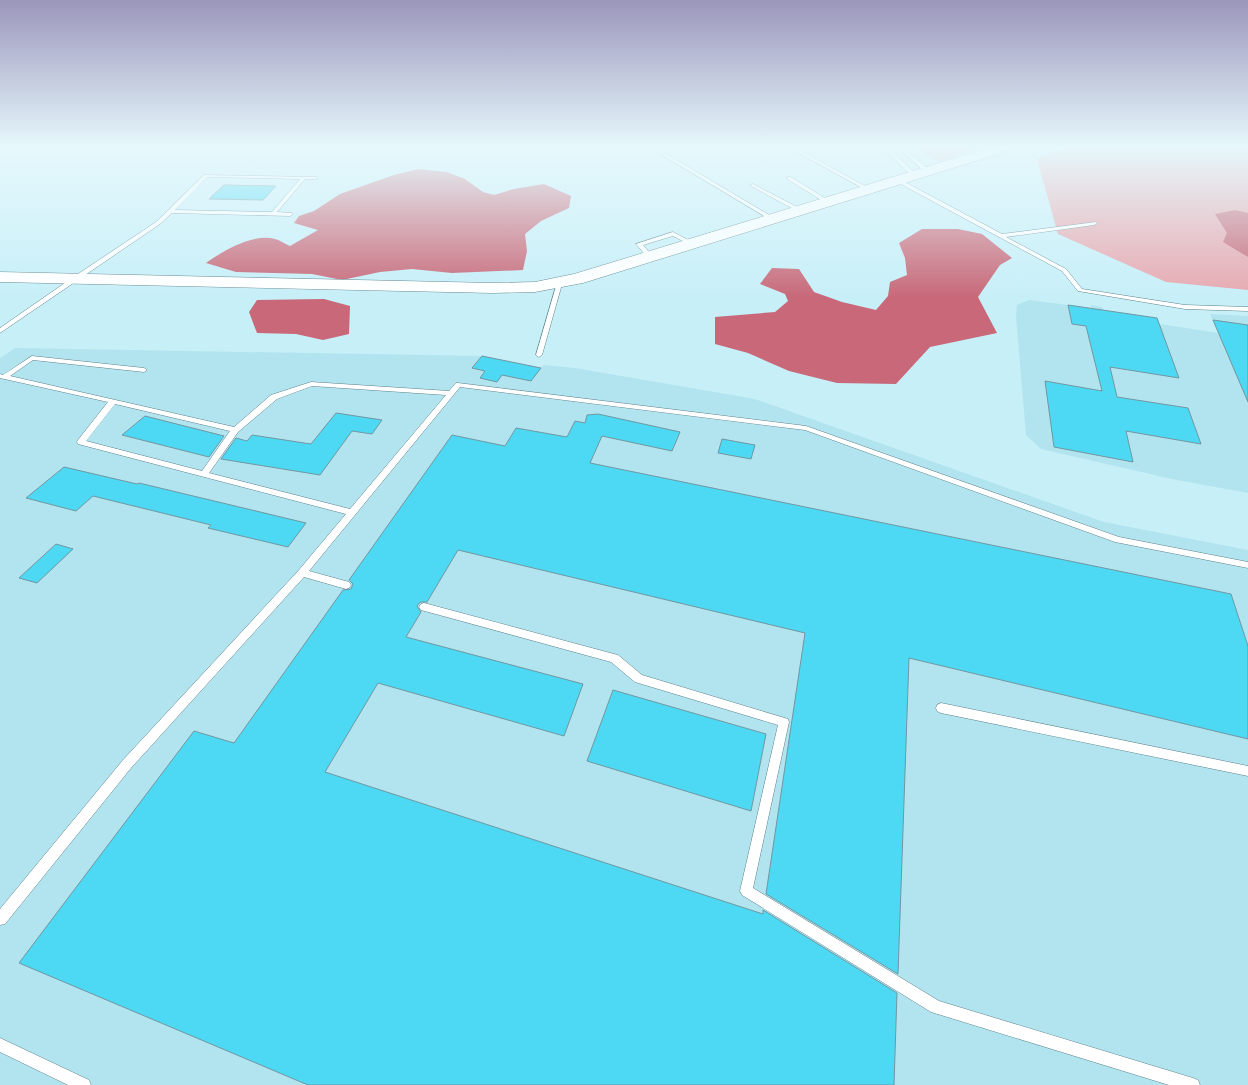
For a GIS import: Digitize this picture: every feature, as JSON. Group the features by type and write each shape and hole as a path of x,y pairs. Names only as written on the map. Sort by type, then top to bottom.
{"main road":[{"path":"0,277 493,288 536,287 559,284 847,197"}],"lane":[{"path":"0,332 74,278 158,223 185,197"},
{"path":"273,214 287,197"},
{"path":"735,197 773,219"},
{"path":"774,197 801,211"},
{"path":"819,197 828,202"},
{"path":"928,197 1064,270 1080,290 1185,307 1248,309"},
{"path":"169,212 290,214"},
{"path":"1000,236 1094,223"},
{"path":"539,355 559,284"},
{"path":"2,377 32,358 144,370"},
{"path":"2,377 235,430"},
{"path":"204,474 235,430 274,397 312,384 450,393"},
{"path":"0,919 127,764 302,573 458,384 806,428 1118,540 1248,565"},
{"path":"113,401 81,442 352,513"},
{"path":"302,573 346,585"},
{"path":"424,607 614,658 639,678 784,722 746,891 936,1007 1193,1085"},
{"path":"941,708 1248,771"},
{"path":"0,1045 84,1085"}],"shaded area":[{"path":"336,197 571,197 569,208 541,221 525,234 527,251 523,270 452,273 412,269 380,272 342,280 312,274 236,272 206,263 239,244 257,239 275,239 290,246 318,230 294,223 299,216 314,211"},
{"path":"1048,197 1248,197 1248,290 1166,282 1058,234"},
{"path":"1235,210 1248,213 1248,257 1223,242 1227,233 1215,214"},
{"path":"922,229 958,229 982,234 1012,258 1000,265 978,297 997,333 930,347 896,384 837,383 789,371 748,353 715,344 715,317 775,312 788,301 785,294 760,284 772,268 799,269 814,292 842,302 876,310 888,296 890,282 907,275 905,258 899,243"},
{"path":"324,299 350,306 349,334 323,340 296,334 257,333 249,312 257,300"},
{"path":"1029,300 1091,308 1091,305 1102,307 1104,310 1157,318 1160,324 1218,333 1210,314 1248,316 1248,493 1172,479 1041,449 1026,435 1016,316 1017,305"},
{"path":"15,348 482,356 540,368 543,365 575,368 755,399 1104,522 1248,550 1248,1085 0,1085 0,358"}],"building":[{"path":"212,197 266,197 263,200 209,199"},
{"path":"1068,305 1157,318 1179,378 1110,367 1117,397 1188,408 1201,444 1126,431 1133,462 1054,447 1045,381 1102,391 1086,326 1072,324"},
{"path":"1213,320 1248,325 1248,402"},
{"path":"482,356 541,368 531,381 502,375 497,382 480,378 485,371 472,368"},
{"path":"336,413 382,420 372,434 352,431 320,475 221,459 236,438 247,441 252,435 311,444"},
{"path":"598,414 680,432 672,451 602,436 590,463 1231,594 1248,646 1248,739 909,658 898,974 766,894 805,633 458,550 427,602 420,602 417,606 421,612 406,637 583,684 564,736 378,683 325,772 763,914 763,910 897,993 894,1085 308,1085 19,963 194,731 234,743 343,590 351,589 353,584 349,580 452,435 505,446 516,428 567,437 575,421 585,423 587,415"},
{"path":"145,416 224,436 209,457 122,435"},
{"path":"722,439 755,445 751,459 718,453"},
{"path":"64,467 306,523 288,547 208,528 211,525 93,496 76,511 26,498"},
{"path":"56,544 73,549 37,583 19,578"},
{"path":"613,690 766,734 751,811 587,761"}]}
